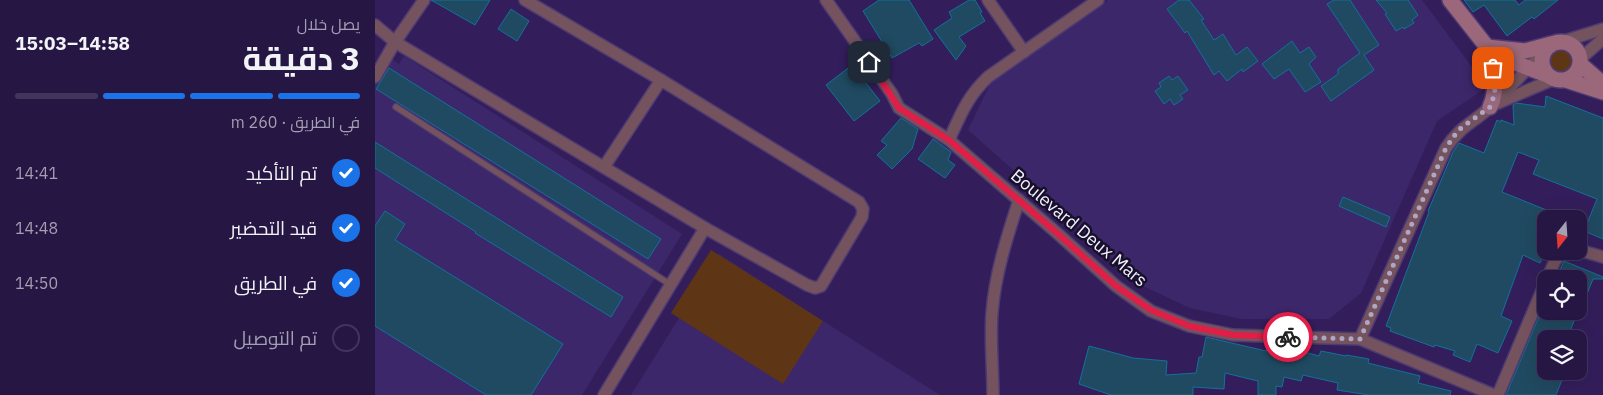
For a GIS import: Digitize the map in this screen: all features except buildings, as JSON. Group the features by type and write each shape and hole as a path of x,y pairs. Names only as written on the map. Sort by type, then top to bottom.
{"street":[{"path":"375,77 395,42 424,0"},
{"path":"375,25 395,42 705,228 807,285 815,288 821,286 862,217 863,209 859,202 661,80 525,0"},
{"name":"Boulevard Deux Mars","path":"826,0 836,12 899,108 949,140 1116,286 1151,310 1189,326 1233,335 1360,339 1494,395"},
{"path":"988,0 1024,52"},
{"path":"949,140 974,90 988,77 1098,0"},
{"path":"1450,0 1487,47 1500,57 1556,78 1603,92"},
{"path":"1360,339 1446,148 1454,136 1461,128 1490,107 1552,46 1603,29"},
{"path":"1490,107 1556,78 1575,74 1580,62 1603,39"},
{"path":"1487,47 1525,51 1552,46 1572,45 1576,49 1580,62 1603,84"},
{"path":"1552,46 1541,62 1556,78"},
{"path":"1487,47 1493,68 1495,93 1490,107"},
{"path":"604,167 661,80"},
{"path":"993,395 992,314 1006,240 1019,200"},
{"path":"604,395 705,228"},
{"path":"1587,252 1603,257"},
{"path":"1498,395 1537,303"}],"lane":[{"path":"395,107 671,285"}],"shaded area":[{"path":"1108,0 1422,0 1487,87 1437,121 1361,293 1329,319 1241,319 1190,308 1145,287 968,130 992,80"},
{"path":"1561,47 1571,51 1575,61 1571,71 1561,75 1551,71 1547,61 1551,51"},
{"path":"387,56 399,64 404,56 682,234 582,395 375,395 375,76"},
{"path":"711,250 823,321 783,384 671,313"},
{"path":"719,254 823,321 940,395 631,395"}],"way so far":[{"path":"1288,337 1360,339 1446,148 1461,128 1490,107 1493,101 1495,93 1493,68"}],"route":[{"path":"869,62 899,108 949,140 1116,286 1151,310 1189,326 1233,335 1288,337"}]}
